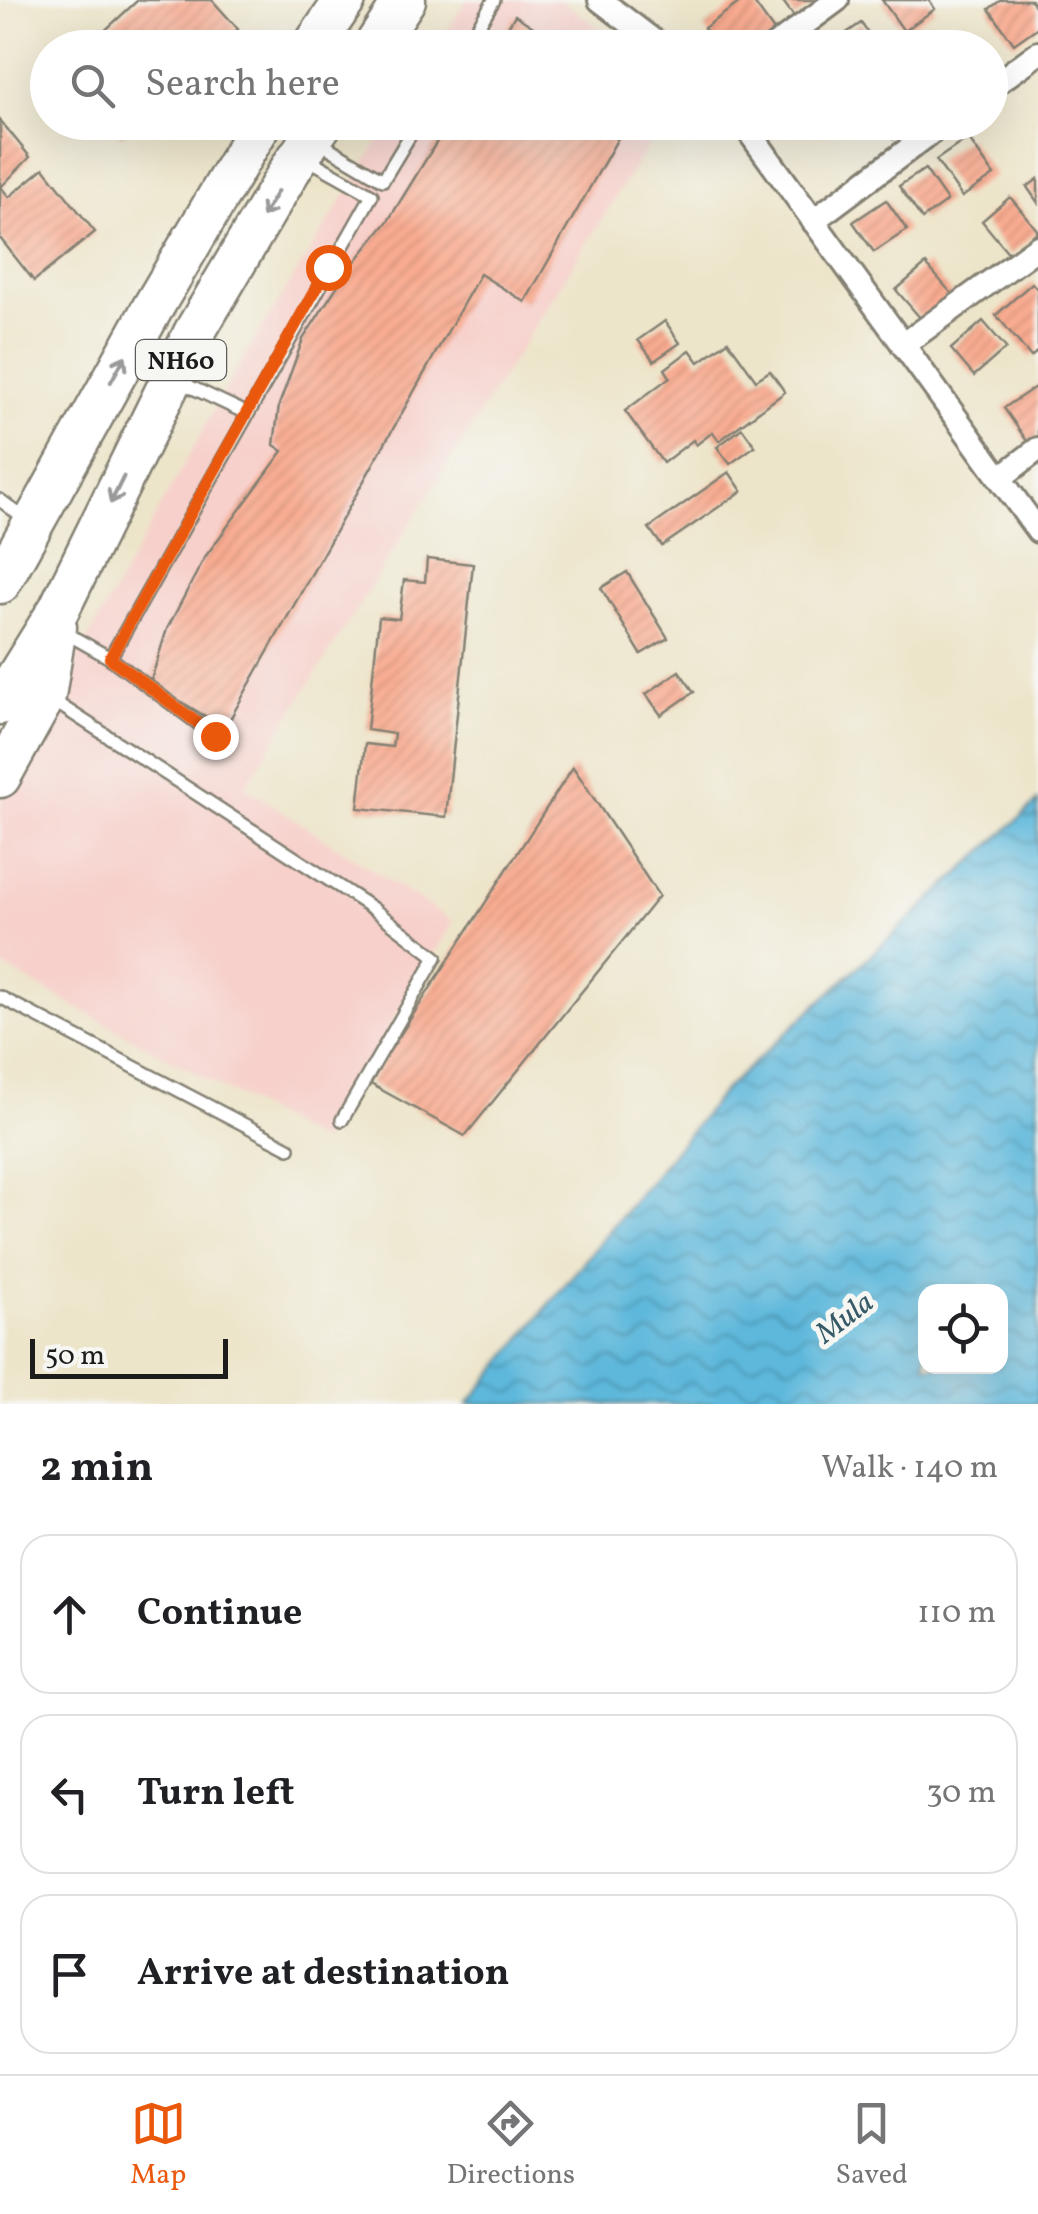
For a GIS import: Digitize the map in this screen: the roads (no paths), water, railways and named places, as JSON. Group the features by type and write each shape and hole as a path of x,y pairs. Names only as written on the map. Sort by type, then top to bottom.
{"highway":[{"path":"324,30 344,0"},
{"path":"385,30 405,0"},
{"name":"NH60","path":"2,584 152,309 251,140"},
{"name":"NH60","path":"57,618 194,333 311,140"},
{"path":"0,777 46,696 57,618"},
{"path":"0,704 57,618"}],"street":[{"path":"600,0 639,30"},
{"path":"797,30 838,0"},
{"path":"1008,75 1038,53"},
{"path":"755,140 1038,531"},
{"path":"814,221 921,140"},
{"path":"903,345 1038,247"},
{"path":"1000,478 1038,449"}],"lane":[{"path":"476,30 494,0"},
{"path":"110,658 372,195 313,140"},
{"path":"314,140 383,180 407,140"},
{"path":"172,378 246,414"},
{"path":"0,500 33,524"},
{"path":"57,618 215,736"},
{"path":"46,696 372,908 436,957 342,1120"},
{"path":"0,998 289,1148"}],"water":[{"name":"Mula","path":"1038,801 1038,1404 468,1404 724,1090"}]}
